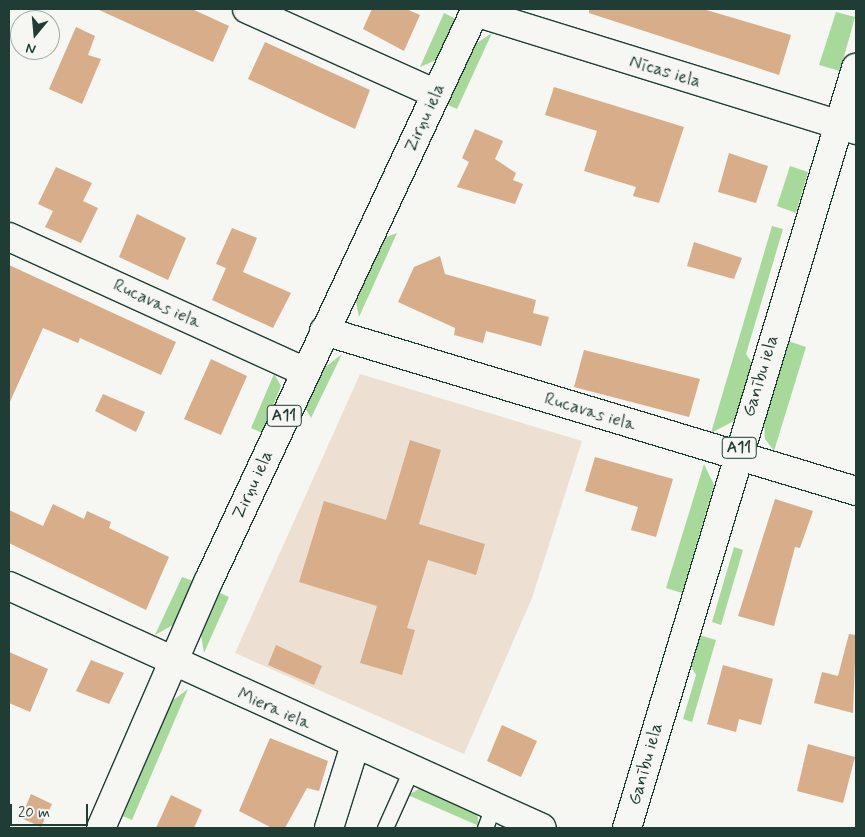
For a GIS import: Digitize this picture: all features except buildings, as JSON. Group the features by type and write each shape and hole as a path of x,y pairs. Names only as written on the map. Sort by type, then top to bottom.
{"main road":[{"path":"247,9 436,94"},
{"name":"Zirņu iela","path":"101,828 172,664 305,372 476,11"},
{"name":"Nīcas iela","path":"476,11 848,127"},
{"name":"Ganību iela","path":"627,828 736,457 848,127 856,68"},
{"name":"Rucavas iela","path":"9,237 305,372"},
{"name":"Rucavas iela","path":"324,331 856,492"},
{"name":"Miera iela","path":"9,586 172,664 411,770 489,817 542,828"},
{"path":"329,828 355,745"}],"lane":[{"path":"385,828 411,770"}],"shaded area":[{"path":"360,374 582,441 532,598 464,754 235,653"}],"green space":[{"path":"836,12 855,17 840,71 819,65"},
{"path":"444,13 456,19 436,60 420,67"},
{"path":"492,33 457,109 448,105 474,45"},
{"path":"790,166 808,172 796,213 777,206"},
{"path":"772,226 783,229 746,354 752,363 734,421 711,433"},
{"path":"397,233 359,317 356,302 384,238"},
{"path":"788,341 806,347 774,451 765,439 764,420"},
{"path":"342,354 311,418 305,408 324,368"},
{"path":"274,374 281,386 262,433 251,428"},
{"path":"704,464 714,485 682,593 666,588"},
{"path":"734,547 743,550 721,625 712,622"},
{"path":"182,577 193,581 173,625 155,635"},
{"path":"220,593 229,597 204,653 201,635"},
{"path":"699,635 716,640 692,722 683,719 696,675 690,665"},
{"path":"188,689 132,820 123,816 172,701"},
{"path":"421,788 477,813 479,826 408,795"}]}
